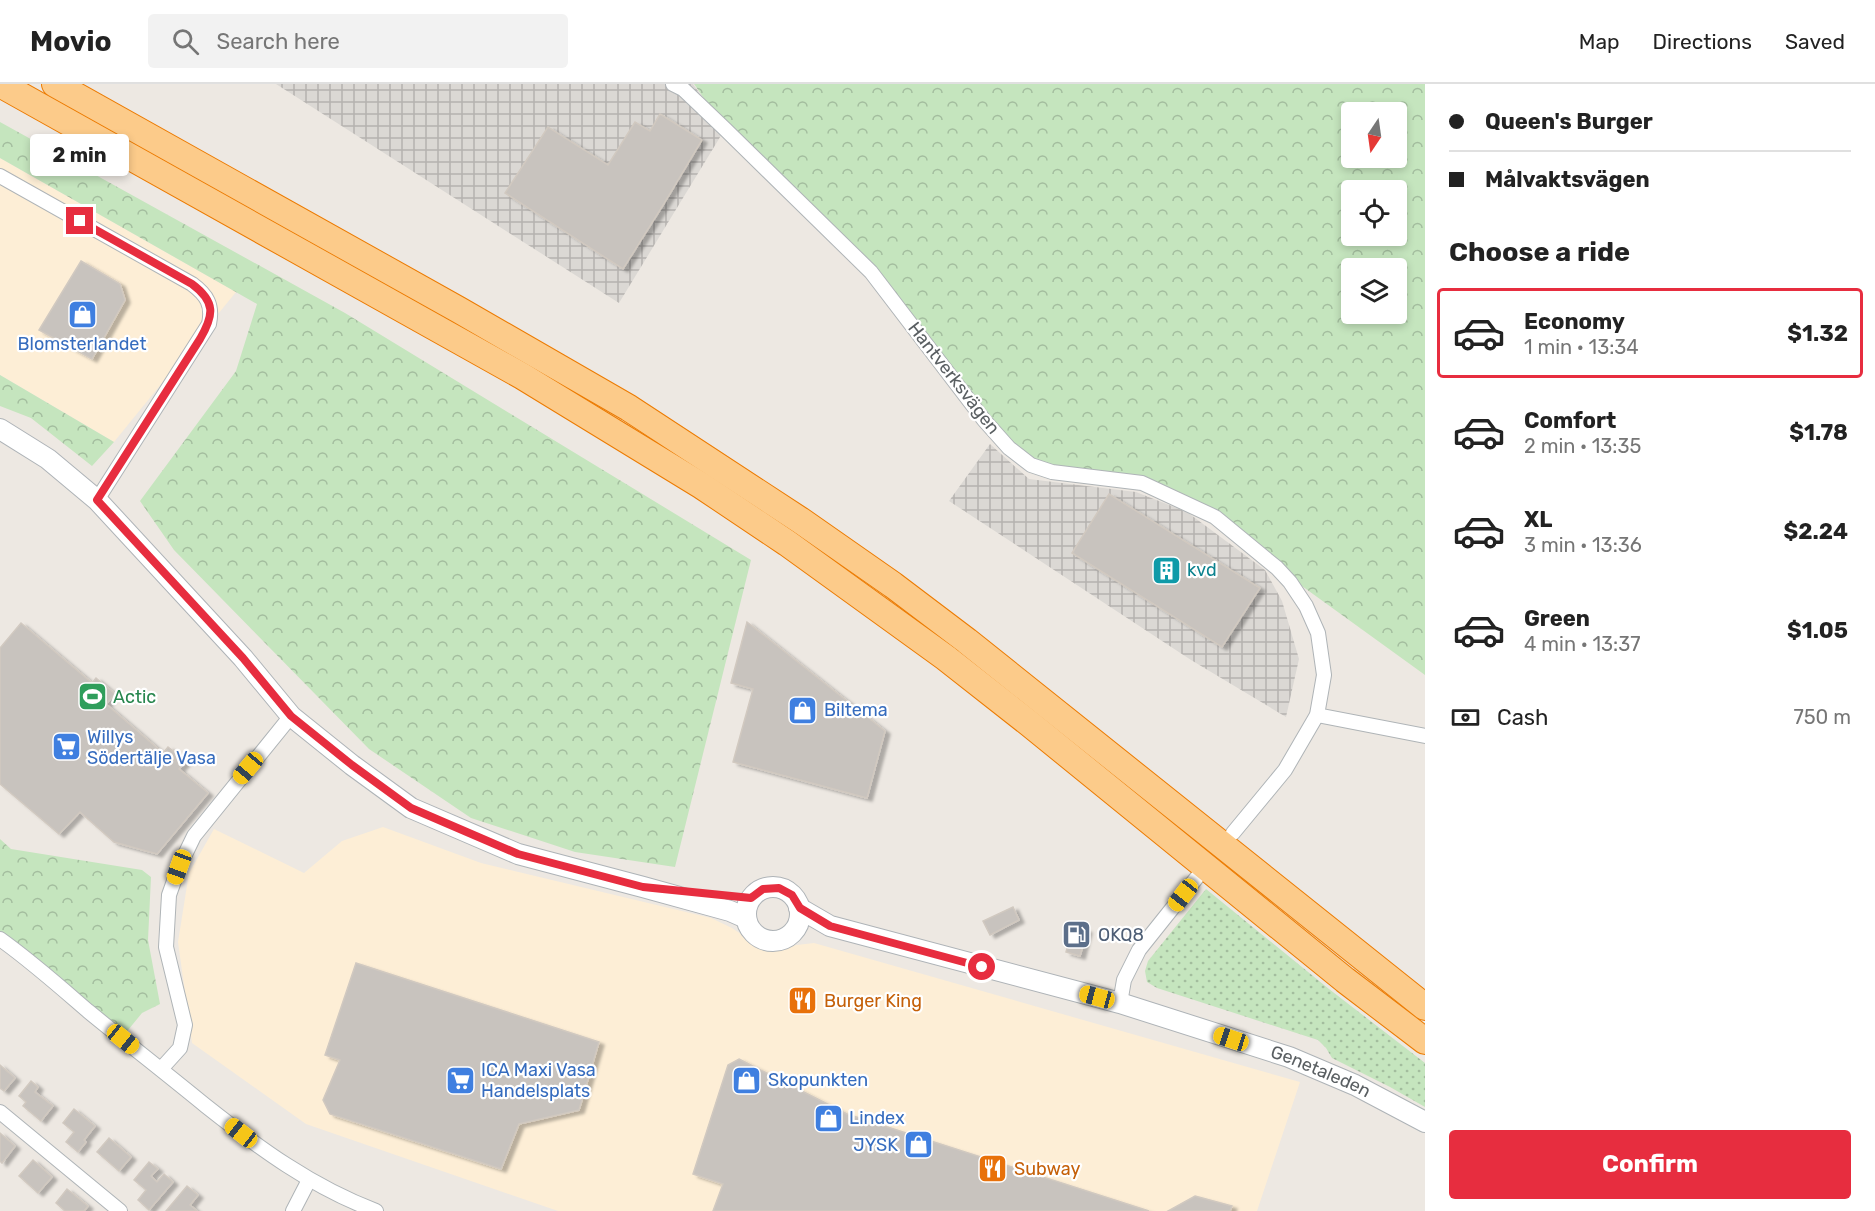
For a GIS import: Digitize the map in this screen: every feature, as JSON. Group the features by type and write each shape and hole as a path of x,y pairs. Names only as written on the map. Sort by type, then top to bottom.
{"highway":[{"path":"0,84 522,376 614,431 758,524 956,666 1345,980 1425,1041"},
{"path":"55,84 629,408 790,514 893,585 967,641 1425,1007"}],"main road":[{"name":"Genetaleden","path":"0,429 48,459 97,500 243,658 291,716 411,808 518,854 730,911 746,918 753,933 767,941 783,940 795,930 830,926"},
{"name":"Genetaleden","path":"643,887 751,898 763,889 779,888 792,895 800,908 830,926 1120,1003 1289,1057 1354,1085 1425,1122"},
{"path":"746,918 746,908 751,898"},
{"path":"795,930 800,908"}],"street":[{"name":"Hantverksvägen","path":"673,84 683,89 871,272 984,420 1009,448 1031,465 1052,472 1142,483 1215,517 1277,568 1290,582 1306,606 1318,633 1324,675 1317,715 1285,770 1233,833"},
{"path":"0,176 192,284 208,298 211,315 209,324 97,500"},
{"path":"1317,715 1425,736"},
{"path":"160,1070 180,1048 185,1025 166,947 169,895 179,867 194,836 291,716"},
{"path":"1120,1003 1124,980 1139,950 1198,876"},
{"path":"0,939 23,955 160,1070 241,1133 309,1180 343,1199 376,1211"},
{"path":"0,1112 120,1211"},
{"path":"293,1211 309,1180"}],"shaded area":[{"path":"276,84 693,84 725,129 619,303"},
{"path":"0,158 236,292 114,442 0,375"},
{"path":"990,444 1029,479 1136,492 1187,512 1265,570 1282,601 1299,659 1286,717 1191,660 949,501"},
{"path":"383,827 481,863 711,918 732,928 763,949 814,943 1300,1082 1257,1211 558,1211 306,1124 192,1043 178,942 189,873 214,829 304,873 342,841"}],"green space":[{"path":"694,84 1425,84 1425,675 1277,568 1215,517 1141,483 1052,472 984,420 912,324 725,129"},
{"path":"0,122 345,313 751,560 675,867 575,852 471,818 369,749 174,550 140,501 236,371 257,304 0,158"},
{"path":"0,375 114,442 92,466 31,418 0,406"},
{"path":"0,839 11,849 142,870 151,877 148,940 160,1004 142,1013 124,1035 0,931"},
{"path":"1206,889 1425,1063 1425,1107 1332,1058 1318,1040 1157,988 1147,982 1145,971 1148,961"}],"building":[{"path":"660,114 702,140 623,269 505,193 548,127 608,165 635,122 650,131"},
{"name":"Blomsterlandet","path":"81,261 120,284 125,300 92,359 39,330"},
{"name":"kvd","path":"1109,494 1260,588 1222,647 1072,553"},
{"name":"Biltema","path":"747,622 885,731 867,798 733,762 753,689 731,683"},
{"path":"21,623 92,683 96,678 115,694 106,704 163,753 168,747 186,761 179,769 208,793 157,854 114,842 80,812 59,834 0,784 0,648"},
{"path":"1013,907 1019,920 990,935 983,921"},
{"path":"1073,926 1087,930 1080,956 1066,952"},
{"name":"ICA Maxi Vasa Handelsplats","path":"356,963 599,1042 579,1110 519,1124 501,1169 330,1114 323,1100 340,1060 325,1055"},
{"path":"739,1059 847,1114 1149,1211 713,1211 723,1184 693,1174 728,1065"},
{"path":"0,1065 15,1078 4,1091 0,1088"},
{"path":"31,1081 38,1087 35,1092 53,1106 41,1121 23,1106 26,1102 19,1096"},
{"path":"74,1109 95,1126 78,1152 66,1142 74,1132 63,1123"},
{"path":"0,1133 15,1146 2,1163 0,1161"},
{"path":"109,1138 131,1157 119,1171 97,1152"},
{"path":"33,1160 52,1177 38,1193 19,1176"},
{"path":"149,1162 158,1169 151,1176 157,1182 164,1174 173,1182 149,1210 138,1200 146,1190 134,1180"},
{"path":"187,1186 198,1195 190,1205 197,1211 166,1211"},
{"path":"67,1189 88,1206 84,1211 65,1211 56,1203"},
{"path":"1195,1196 1232,1206 1230,1211 1168,1211"}],"place":[{"name":"Blomsterlandet","path":"82,315"},
{"name":"kvd","path":"1166,570"},
{"name":"Actic","path":"92,697"},
{"name":"Biltema","path":"803,710"},
{"name":"Willys Södertälje Vasa","path":"66,747"},
{"name":"OKQ8","path":"1077,935"},
{"name":"Burger King","path":"803,1001"},
{"name":"ICA Maxi Vasa Handelsplats","path":"460,1080"},
{"name":"Skopunkten","path":"747,1080"},
{"name":"Lindex","path":"828,1118"},
{"name":"JYSK","path":"919,1145"},
{"name":"Subway","path":"993,1169"}],"route":[{"path":"80,221 192,284 208,298 211,315 209,324 200,339 97,500 243,658 291,716 411,808 518,854 643,887 751,898 768,887 779,888 792,895 800,908 830,926 982,967"}]}
